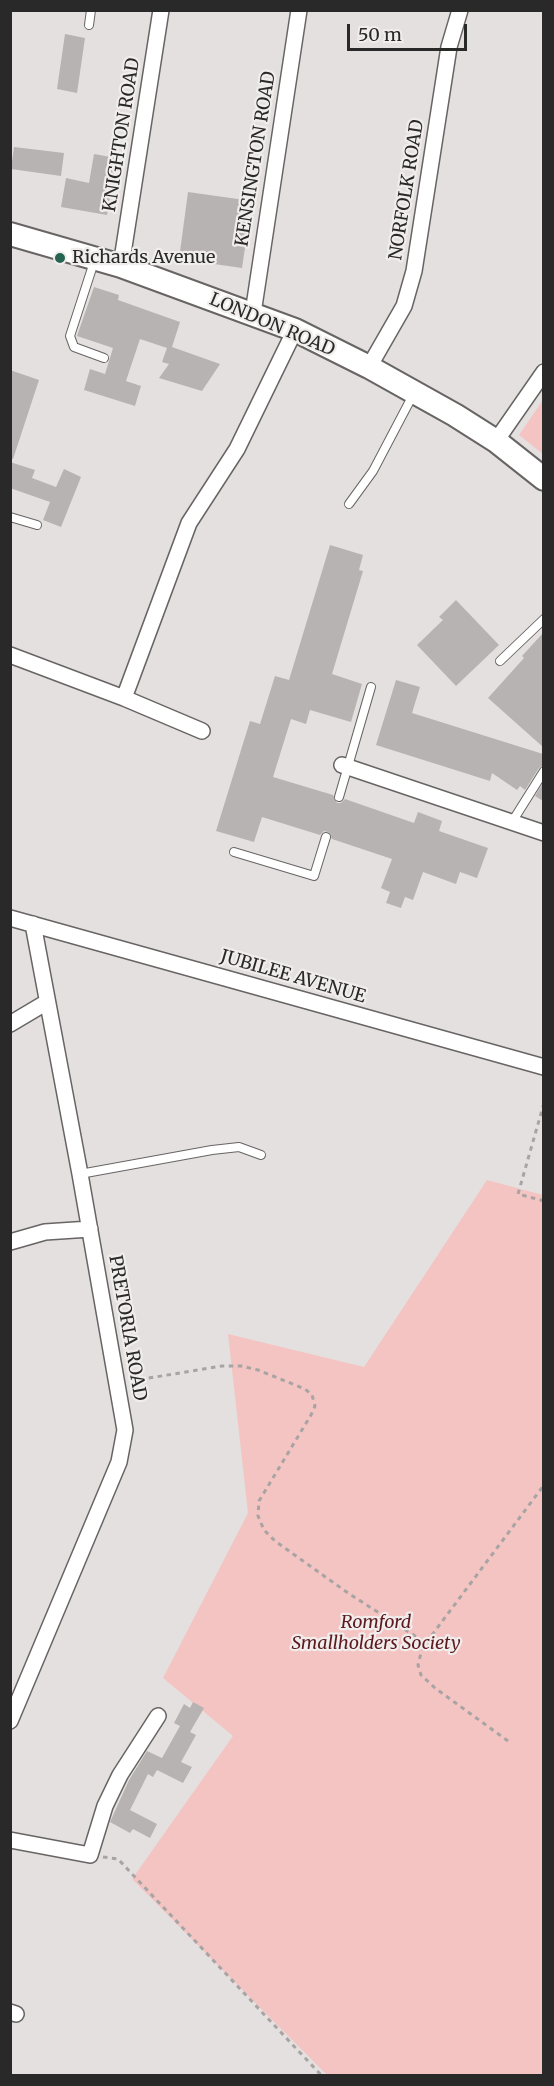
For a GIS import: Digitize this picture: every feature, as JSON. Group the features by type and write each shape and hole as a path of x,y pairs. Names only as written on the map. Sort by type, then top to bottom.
{"main road":[{"name":"LONDON ROAD","path":"10,234 122,266 295,330 414,392 496,441 543,478"}],"street":[{"name":"KNIGHTON ROAD","path":"122,266 161,10"},
{"name":"KENSINGTON ROAD","path":"253,313 299,10"},
{"name":"NORFOLK ROAD","path":"369,368 404,306 414,271 449,47 460,10"},
{"path":"124,698 189,523 237,449 295,330"},
{"path":"496,441 543,372"},
{"path":"10,655 124,698 202,731"},
{"path":"345,766 543,831"},
{"name":"JUBILEE AVENUE","path":"10,918 543,1067"},
{"name":"PRETORIA ROAD","path":"10,1721 119,1462 125,1430 33,924"},
{"path":"10,1024 46,1002"},
{"path":"10,1242 45,1232 90,1229"},
{"path":"10,1840 90,1855 105,1806 120,1775 158,1716"}],"lane":[{"path":"89,26 91,10"},
{"path":"95,258 70,336 74,346 104,358"},
{"path":"349,504 373,471 414,392"},
{"path":"10,517 37,525"},
{"path":"501,661 543,620"},
{"path":"339,797 345,766 371,687"},
{"path":"512,822 543,771"},
{"path":"234,852 314,876 326,837"},
{"path":"80,1174 238,1147 261,1155"}],"path":[{"path":"543,1103 518,1194 543,1201"},
{"path":"117,1384 222,1366 241,1366 258,1370 305,1389 312,1395 315,1406 312,1415 259,1501 258,1516 264,1530 275,1541 348,1593 426,1643"},
{"path":"508,1741 435,1688 421,1675 418,1665 426,1643 543,1485"},
{"path":"90,1855 118,1859 322,2076"}],"green space":[{"path":"543,400 543,454 519,435"},
{"name":"Romford Smallholders Society","path":"487,1180 543,1195 543,2075 327,2075 132,1879 233,1736 163,1678 248,1513 228,1334 364,1367"}],"building":[{"path":"65,34 85,38 77,93 57,89"},
{"path":"14,147 64,153 61,176 11,169"},
{"path":"94,154 116,158 107,215 61,207 66,178 89,183"},
{"path":"188,192 252,201 242,268 179,259"},
{"path":"94,287 119,295 118,300 180,322 172,347 220,364 202,391 159,378 169,364 162,362 167,348 140,339 126,381 141,386 135,406 84,390 90,369 105,374 113,348 77,336"},
{"path":"10,370 39,380 13,459 10,459"},
{"path":"10,462 35,470 32,478 56,487 64,469 81,477 61,527 43,520 50,502 10,488"},
{"path":"330,545 363,555 359,570 363,571 332,674 362,684 351,722 310,710 306,724 291,719 273,777 333,795 337,803 345,799 414,823 418,812 442,821 439,831 488,848 477,878 460,872 456,884 423,872 413,900 405,897 401,908 386,903 390,892 381,888 392,859 332,839 328,832 324,831 320,835 262,817 254,842 216,831 250,721 260,724 275,676 289,680"},
{"path":"456,600 499,645 456,686 417,645 443,620 439,617"},
{"path":"543,633 543,747 488,698"},
{"path":"396,680 420,687 412,713 543,754 543,765 525,790 520,786 517,790 492,773 490,781 376,745"},
{"path":"543,783 543,801 535,796"},
{"path":"193,1702 204,1708 190,1732 196,1735 181,1762 192,1767 183,1783 157,1770 153,1777 148,1774 130,1810 157,1824 150,1838 133,1829 130,1833 110,1822 129,1780 147,1751 162,1758 180,1726 174,1723 184,1704 190,1708"}],"place":[{"name":"Richards Avenue","path":"60,258"}]}
